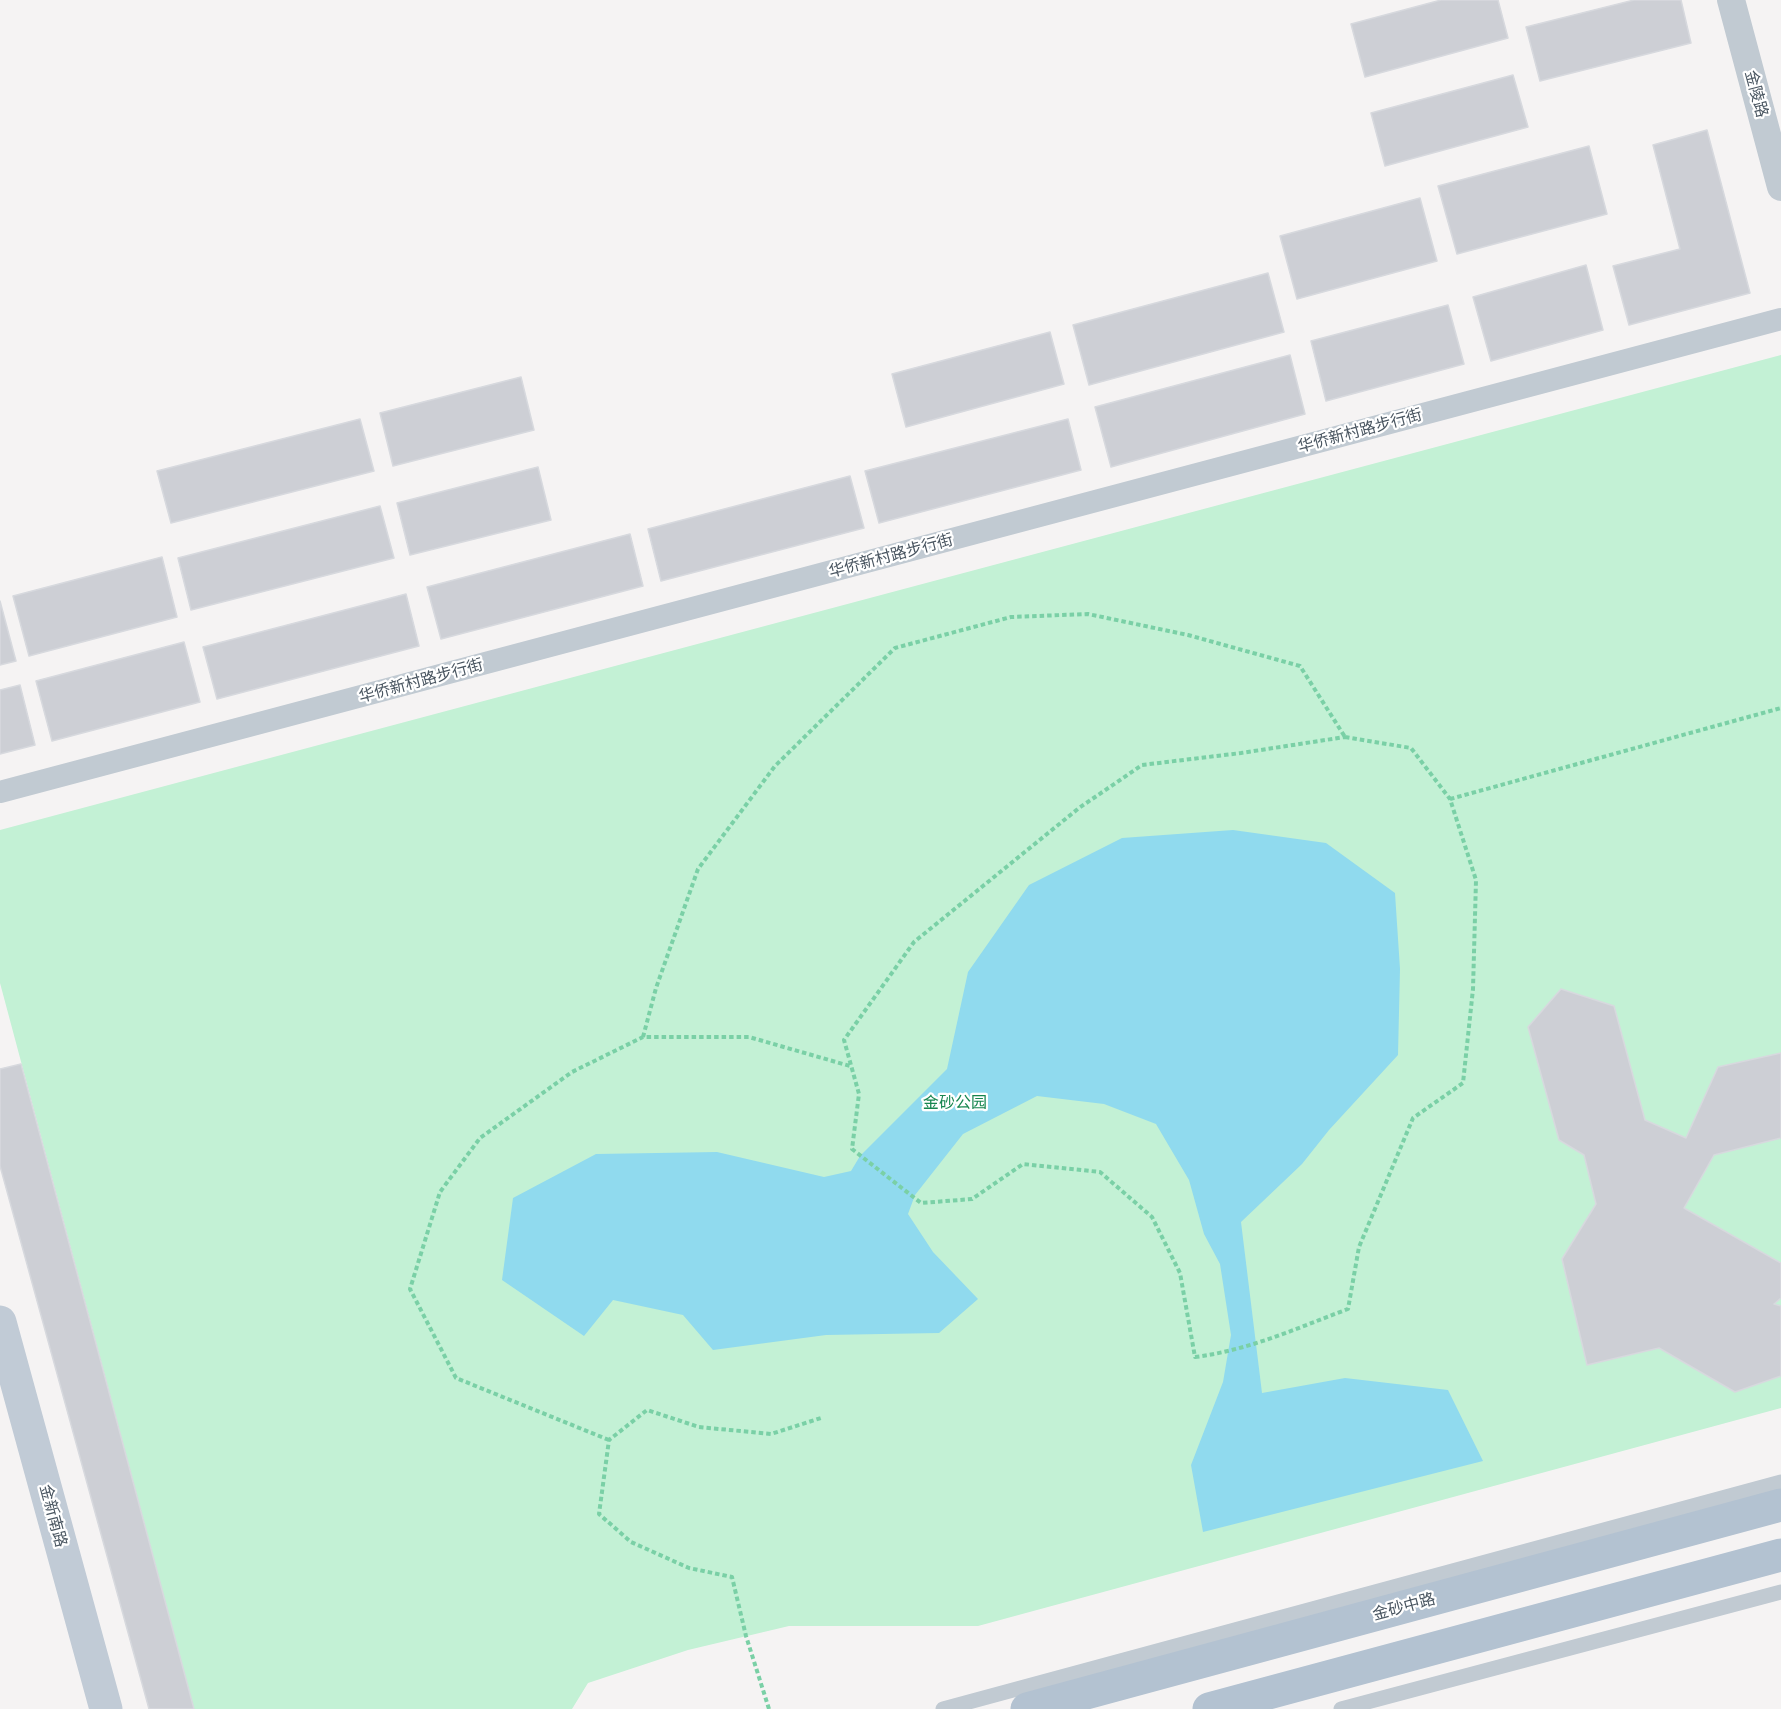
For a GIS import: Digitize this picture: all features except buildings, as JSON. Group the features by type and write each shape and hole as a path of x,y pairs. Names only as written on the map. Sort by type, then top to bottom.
{"main road":[{"name":"金新南路","path":"0,1322 106,1709"},
{"name":"金新南路","path":"0,1403 84,1709"},
{"name":"金砂中路","path":"1027,1709 1781,1505"},
{"path":"1209,1709 1781,1555"}],"street":[{"name":"金陵路","path":"1731,0 1781,187"},
{"name":"华侨新村路步行街","path":"0,792 1781,319"}],"lane":[{"path":"943,1709 1781,1482"},
{"path":"1342,1709 1781,1592"}],"path":[{"path":"643,1037 656,988 698,869 775,766 895,648 1011,617 1088,614 1188,635 1300,666 1345,736"},
{"path":"1450,799 1781,708"},
{"path":"1345,736 1411,748 1450,799 1476,880 1473,989 1463,1083 1413,1118 1359,1247 1348,1309 1263,1342 1223,1353 1195,1357 1180,1273 1152,1217 1100,1172 1023,1164 972,1199 921,1203 852,1149 859,1094 844,1040 914,942 1079,808 1142,765 1240,753 1345,736"},
{"path":"609,1440 456,1378 410,1288 440,1192 480,1138 572,1072 643,1037 749,1037 851,1066"},
{"path":"769,1709 746,1636 732,1576 689,1568 631,1542 599,1514 609,1440 647,1410 699,1427 771,1434 821,1418"}],"green space":[{"name":"金砂公园","path":"1781,355 1781,1408 978,1626 789,1626 688,1650 588,1683 572,1709 194,1709 0,983 0,830"}],"water":[{"path":"1233,830 1326,843 1395,893 1400,969 1398,1055 1329,1130 1302,1164 1241,1222 1262,1393 1345,1378 1448,1390 1483,1461 1203,1532 1191,1465 1223,1382 1231,1335 1220,1264 1204,1234 1189,1180 1156,1124 1104,1104 1037,1096 963,1134 915,1195 908,1214 933,1252 978,1299 939,1333 826,1335 713,1350 683,1315 613,1300 584,1336 502,1280 513,1198 596,1154 717,1152 824,1177 851,1171 860,1156 947,1069 968,972 1029,885 1122,838"}]}
